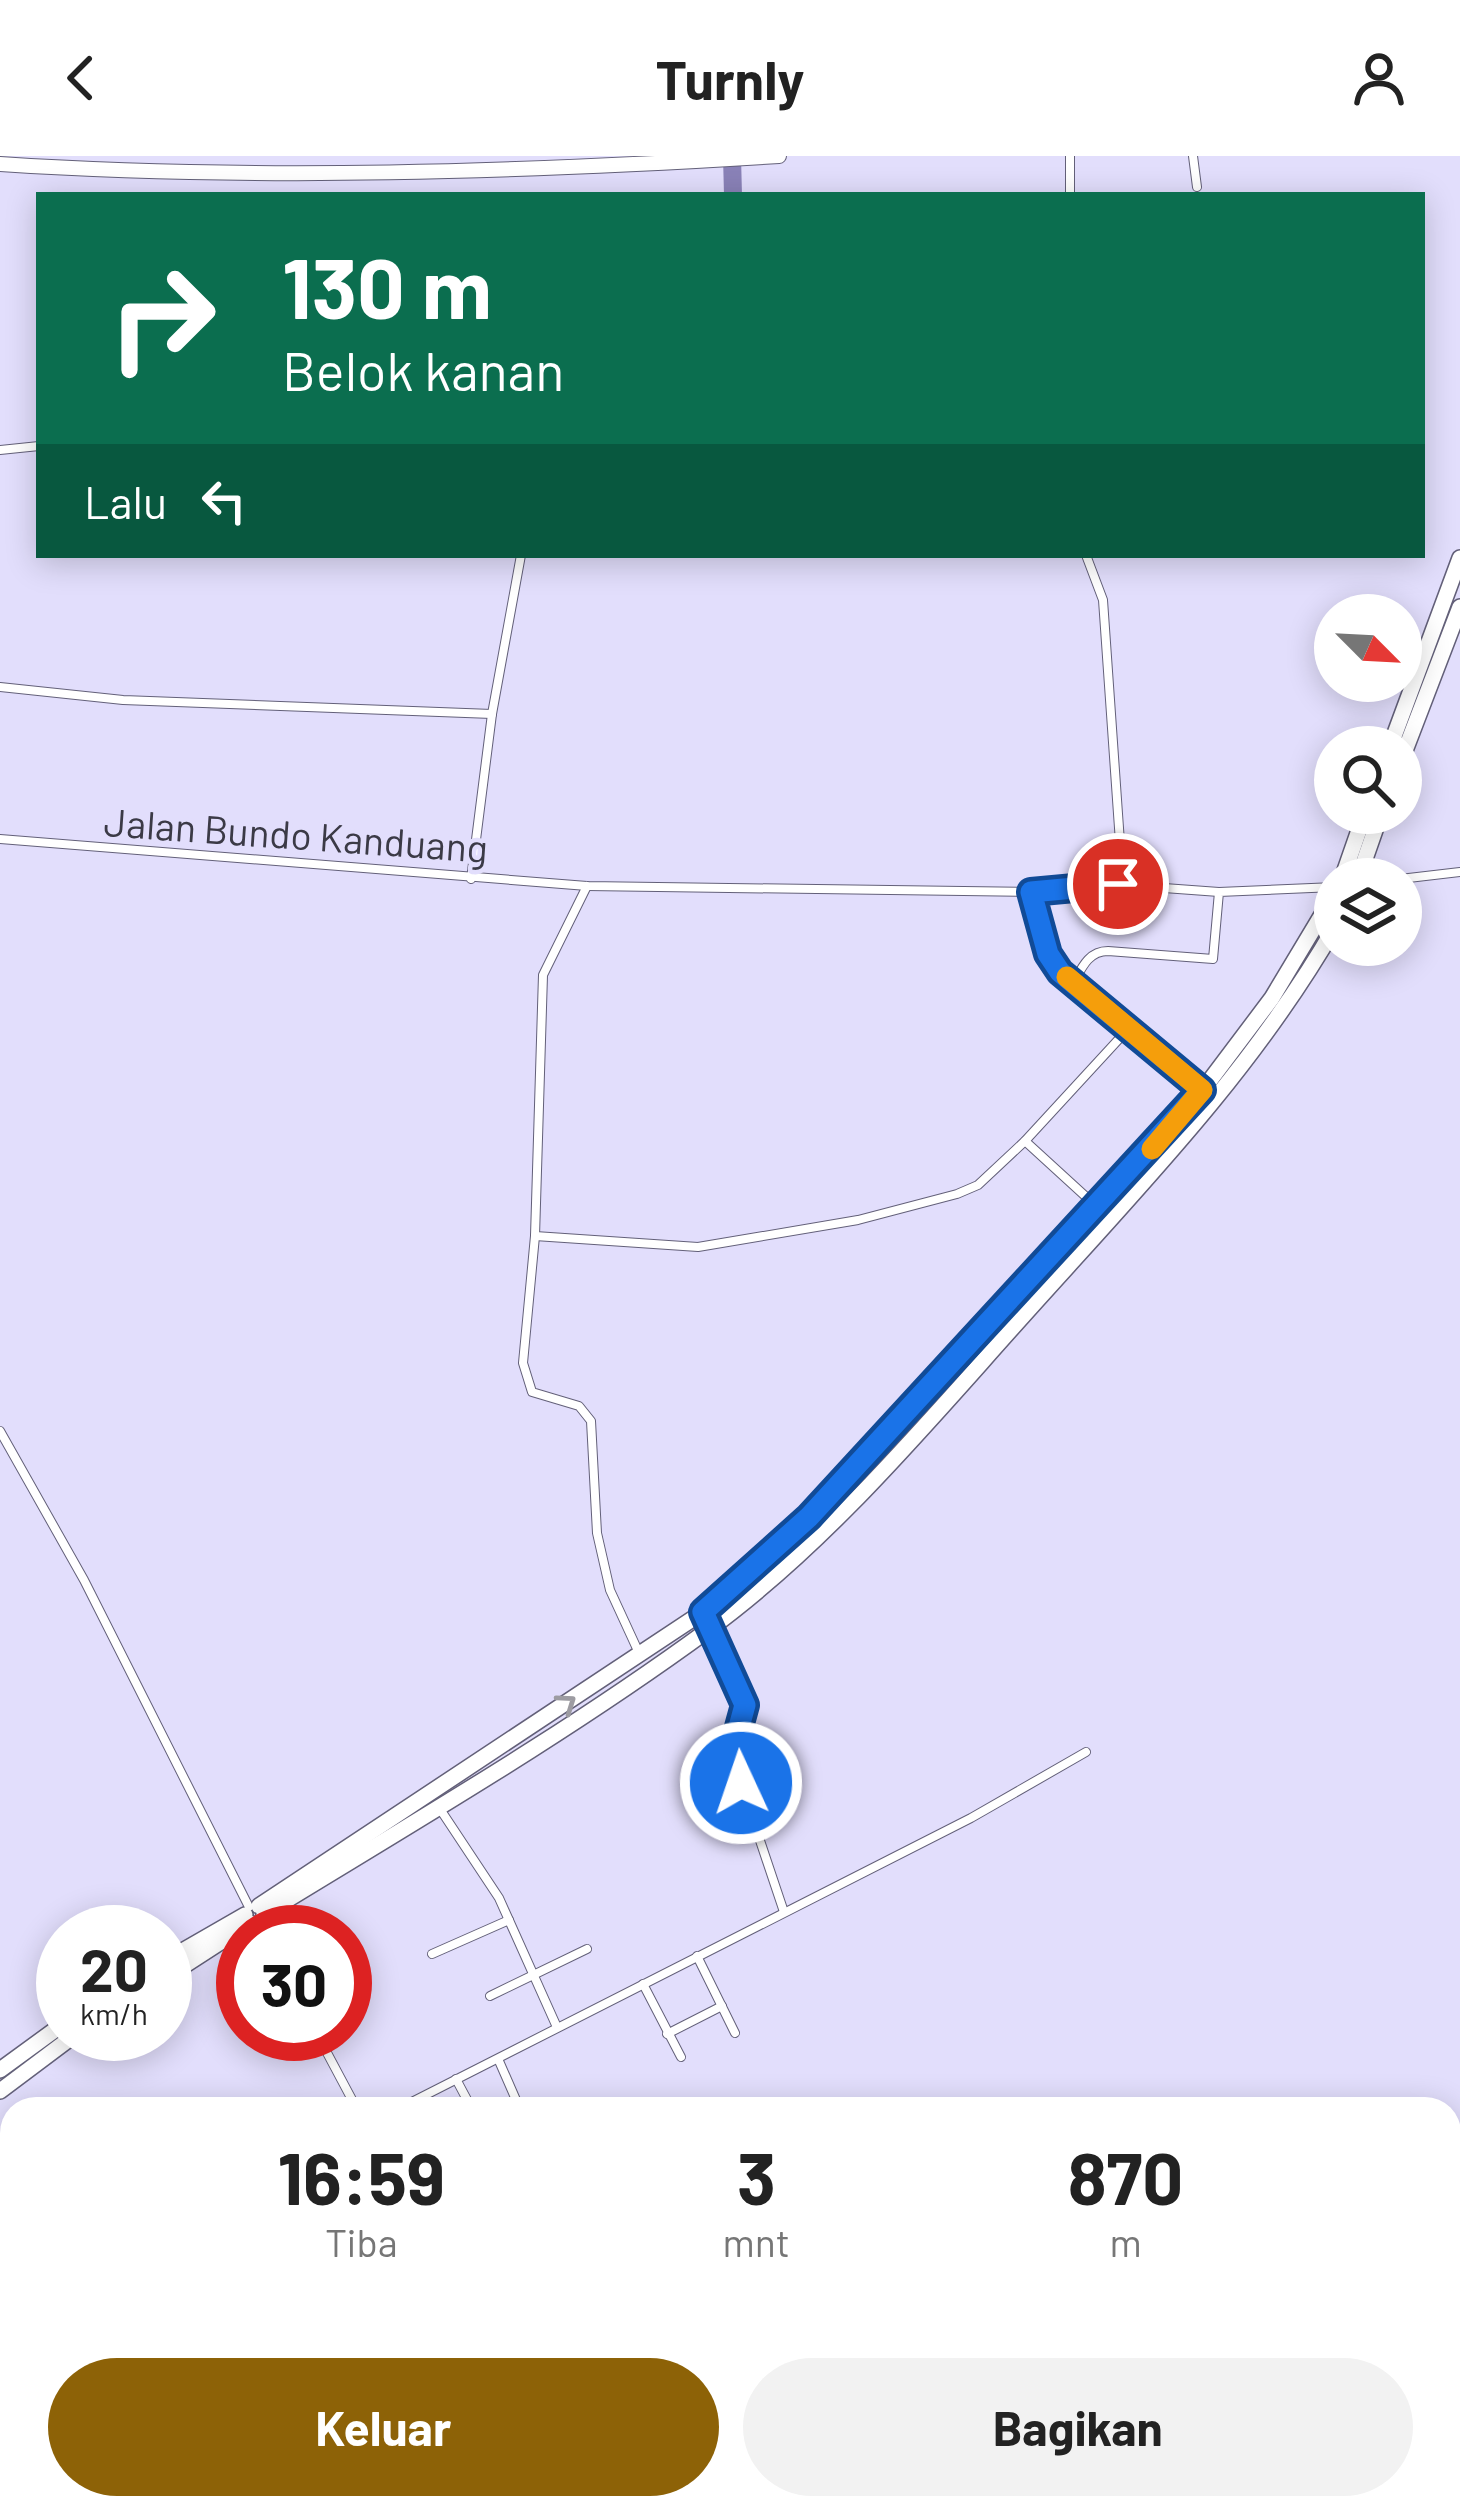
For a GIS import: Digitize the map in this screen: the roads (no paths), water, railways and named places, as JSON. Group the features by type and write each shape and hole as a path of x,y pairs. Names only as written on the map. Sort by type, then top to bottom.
{"highway":[{"path":"1412,726 1460,557"},
{"path":"1400,726 1460,607"},
{"path":"274,1905 703,1612 775,1552 1252,1041 1314,928"},
{"path":"276,1905 438,1806 711,1628 823,1532 1202,1118 1314,956"},
{"path":"946,1374 958,1388"},
{"path":"3,2078 36,2048"},
{"path":"3,2078 36,2058"}],"main road":[{"path":"0,164 119,172 779,156"}],"street":[{"path":"119,172 126,156"},
{"path":"1070,156 1070,192"},
{"path":"1193,156 1197,187"},
{"path":"0,450 36,446"},
{"path":"471,879 492,714 520,558"},
{"path":"1087,558 1103,600 1123,885"},
{"path":"0,687 123,700 492,714"},
{"name":"Jalan Bundo Kanduang","path":"0,839 587,886 1031,892 1123,885 1219,892 1314,890"},
{"path":"1422,876 1460,872"},
{"path":"587,886 544,975 526,1379 538,1396 579,1406 591,1421 597,1533 610,1590 639,1653"},
{"path":"1031,892 1050,960 1202,1090"},
{"path":"1074,982 1098,951 1213,959 1219,892"},
{"path":"535,1236 680,1249 858,1220 971,1189 1025,1142 1130,1027"},
{"path":"1025,1142 1099,1208"},
{"path":"0,1431 84,1580 250,1905"},
{"path":"703,1612 745,1705 736,1727 736,1769 784,1912"},
{"path":"420,2097 499,2061 556,2025 784,1912 1086,1752"},
{"path":"438,1806 508,1921 556,2025"},
{"path":"432,1954 508,1921"},
{"path":"490,1996 587,1948"},
{"path":"697,1956 735,2032"},
{"path":"644,1984 681,2057"},
{"path":"668,2034 722,2006"},
{"path":"331,2061 351,2097"},
{"path":"499,2061 515,2097"},
{"path":"456,2079 466,2097"}],"waterway":[{"path":"732,156 733,192"}]}
